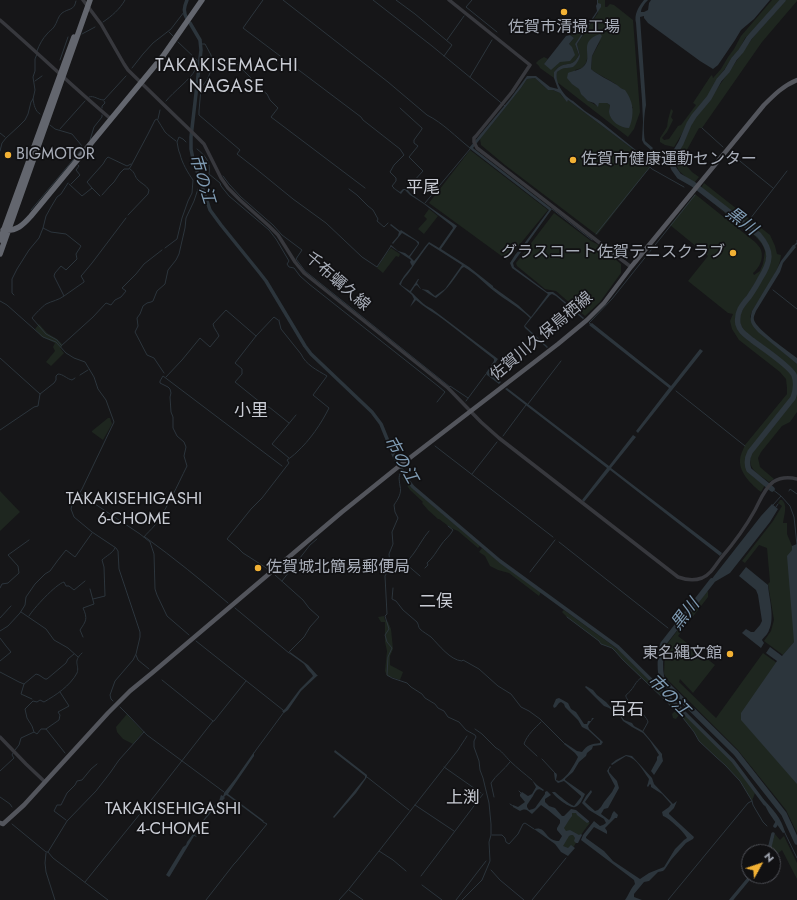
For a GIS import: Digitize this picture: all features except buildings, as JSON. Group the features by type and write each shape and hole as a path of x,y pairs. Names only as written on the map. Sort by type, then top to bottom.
{"highway":[{"path":"4,229 18,228 26,222 163,56 202,0"},
{"path":"0,240 62,75 87,2"},
{"path":"0,254 4,229"}],"main road":[{"name":"佐賀川久保鳥栖線","path":"1,825 24,805 130,691 342,512 400,465 587,320 604,303 764,105 780,90 797,80"}],"street":[{"path":"449,0 530,65 503,103 474,138 476,146 632,267"},
{"path":"87,2 124,64 141,83"},
{"path":"0,20 111,119"},
{"name":"千布蠣久線","path":"141,83 204,144 221,178 228,188 278,235 295,262 304,273 448,388 499,438 678,577 693,580 700,579 710,573 743,530 767,489 773,483 785,478 797,478"},
{"path":"0,737 45,782"}],"shaded area":[{"path":"598,0 605,0 605,7 610,4 614,5 633,20 640,112 634,129 628,137 557,82 557,72 561,68 572,67 580,56 577,44 598,13","holes":["601,40 592,56 591,69 618,86 633,108 609,112 610,105 607,103 599,103 597,106 584,97 578,86 575,70 582,68"]},
{"path":"598,0 601,7 577,44 580,56 578,61 573,67 559,70 557,72 557,81 566,96 600,121 642,156 568,100 567,102 560,93 553,90 548,90 535,78 527,79 473,148 552,209 513,263 514,267 547,292 553,292 584,318 583,319 556,296 552,294 550,295 525,326 548,347 547,348 525,328 524,326 530,318 464,267 447,288 436,298 421,289 417,285 411,292 426,306 498,359 489,373 501,382 499,384 486,373 494,359 416,300 410,307 414,299 412,295 399,284 412,266 410,262 411,260 390,246 391,245 398,251 409,256 418,244 416,241 402,233 393,244 392,243 398,236 399,232 390,225 391,224 419,242 419,244 410,257 414,261 429,242 439,248 453,228 405,190 401,194 393,188 400,192 403,189 406,189 411,182 412,184 407,189 411,194 457,226 441,249 469,267 531,317 548,294 512,268 510,263 549,210 469,148 527,76 536,76 550,87 558,89 554,78 554,72 562,65 572,63 577,59 579,55 575,44 597,11 596,6","holes":["429,244 462,265 445,289 435,296 428,290 421,289 417,283 419,279 410,291 401,285 403,279 409,273"]},
{"path":"644,0 648,0 642,7 641,12 648,10 651,0 770,0 754,19 741,30 718,65 713,69 648,23 644,16 640,17 646,105 644,137 645,141 653,148 651,150 642,140 642,100 636,20 637,11"},
{"path":"772,0 780,0 754,30 745,38 739,51 733,56 718,77 707,98 693,115 674,147 660,142 660,138 667,127 671,109 673,111 671,117 673,120 662,138 664,140 669,139 678,126 681,125 696,105 693,103 710,77 712,75 713,78 721,69 741,36"},
{"path":"786,0 797,1 762,42 702,128 699,128 683,157 684,163 699,177 694,183 679,171 675,162 675,156 692,123 754,36"},
{"path":"582,34 575,44 579,55 577,59 572,63 562,65 558,68 554,72 554,78 540,68 536,63 544,57 548,59 544,64 569,44 574,38 570,35"},
{"path":"600,34 602,36 592,56 591,69 625,90 631,102 632,110 629,128 622,127 613,121 609,112 610,105 607,103 599,103 598,107 594,103 588,101 581,94 579,89 567,78 568,73 582,68 586,63 587,45 593,37"},
{"path":"570,35 574,38 569,44 575,55 570,61 560,62 551,70 544,64 566,36"},
{"name":"佐賀市健康運動センター","path":"535,78 548,90 553,90 560,93 567,101 568,100 642,156 650,167 597,235 481,145 480,139 527,79"},
{"path":"470,150 548,210 507,260 429,203"},
{"path":"704,183 770,235 777,254 781,255 774,276 752,311 750,317 759,332 797,364 797,378 790,367 747,333 743,328 740,319 742,310 768,268 771,258 769,247 762,235 701,188"},
{"name":"グラスコート佐賀テニスクラブ","path":"695,194 755,242 759,247 762,253 761,260 759,266 753,273 754,275 760,271 763,264 765,251 762,244 755,236 713,204 758,236 767,251 765,267 738,310 738,327 742,334 788,369 792,376 794,386 792,397 748,452 746,458 746,466 750,473 765,485 761,492 744,474 740,465 740,456 745,445 787,394 786,379 780,372 739,340 732,329 730,321 733,314 728,313 688,281 708,256 670,225"},
{"path":"429,209 438,216 424,234 418,229 427,219 424,216"},
{"path":"554,213 597,244 621,264 621,273 600,302 585,316 556,291 545,289 517,266 516,263"},
{"path":"797,242 796,247 783,263 780,272 756,311 754,320 756,324 773,340 797,358 797,364 758,332 752,325 751,318 752,311 781,261"},
{"path":"391,248 400,254 399,257 396,256 383,273 377,268"},
{"path":"592,323 671,386 700,349 703,351 638,433 636,431 669,388 589,325"},
{"path":"39,324 47,333 62,344 62,347 60,348 64,353 51,366 46,362 55,351 53,347 55,343 42,337 35,329"},
{"path":"507,388 609,466 633,435 636,437 611,468 722,553 720,556 610,470 584,502 582,500 607,468 505,389"},
{"path":"797,393 797,412 790,422 782,426 758,458 760,467 774,479 769,482 752,467 750,463 752,452 795,398"},
{"path":"110,418 112,424 103,440 92,431"},
{"path":"403,476 412,488 480,546 478,548 458,531 438,519 428,510 422,503 423,502 410,490 402,478"},
{"path":"0,491 20,512 0,531"},
{"path":"780,500 784,502 785,505 783,523 787,523 787,534 792,546 797,568 794,642 783,655 764,641 771,631 774,620 768,584 770,582 767,548 759,545 745,563 742,561 773,521 782,506 778,503"},
{"path":"772,504 778,509 770,522 730,573 711,584 709,587 707,585"},
{"path":"797,544 797,784 741,720 741,713 777,661 766,653 770,647 782,656 794,642 787,556 792,550 792,546"},
{"path":"482,548 541,592 539,596 509,573 490,566 485,556 479,552"},
{"path":"746,567 768,585 772,620 767,634 762,640 764,643 761,648 742,633 746,629 754,632 762,621 756,590 739,576"},
{"path":"707,591 708,597 678,636 715,665 693,693 680,679 679,682 716,718 763,653 777,663 763,682 797,724 797,833 786,810 737,749 667,679 664,674 665,647"},
{"path":"564,610 620,651 732,761 755,793 752,801 740,781 699,741 683,718 679,715 676,719 673,718 672,714 675,711 666,701 612,648 601,644 567,617 562,612"},
{"path":"384,616 391,629 393,649 390,656 390,665 403,672 400,680 387,676 385,671 387,651 385,642 385,622 381,622 378,617"},
{"path":"290,652 308,665 318,676 301,691 288,710 284,713 282,711 313,676 304,664 289,653"},
{"path":"586,686 593,690 615,712 620,714 624,720 632,723 634,726 643,731 662,754 663,761 654,775 651,771 659,755 650,741 643,733 623,721 620,716 604,706 585,687"},
{"path":"559,698 568,703 571,709 576,712 584,724 587,724 588,721 591,721 592,718 594,718 588,725 589,729 603,742 601,745 593,746 586,756 579,762 573,772 565,779 585,794 580,804 575,807 566,804 552,792 555,792 566,802 574,806 581,797 564,781 558,783 555,780 554,773 557,775 556,780 559,781 570,771 578,757 564,744 565,743 577,751 582,752 588,746 600,743 600,741 588,730 582,727 564,704 561,702 554,708 553,706 556,699"},
{"path":"127,714 143,732 133,744 123,739 117,732 116,727"},
{"path":"335,750 367,775 367,777 356,793 334,818 333,817 365,778 365,776 334,752"},
{"path":"254,752 254,756 228,794 264,821 263,822 226,795 201,825 195,835 197,837 194,836 170,876 169,877 166,875 183,847 219,801 221,795 223,796"},
{"path":"626,755 632,756 652,778 654,784 673,804 677,801 669,814 694,837 686,843 663,871 658,872 649,881 644,882 634,894 634,897 642,900 625,900 635,884 634,880 581,840 594,821 600,826 606,823 604,819 589,810 582,803 591,790 592,792 585,802 595,811 601,807 615,786 607,771 610,766 609,772 617,781 619,788 608,808 604,809 601,814 609,820 614,811 618,815 617,818 615,818 605,828 607,834 594,827 586,838 604,851 613,861 640,879 649,873 664,867 675,849 687,838 676,826 663,816 662,812 671,804 662,794 651,787 650,784 648,787 647,786 649,779 637,762 626,756 612,765 611,764"},
{"path":"532,780 544,790 536,791 527,805 529,810 535,808 547,791 551,795 545,799 545,802 549,806 555,808 562,816 564,816 571,809 576,810 589,821 587,823 576,813 572,813 572,816 564,828 566,831 570,830 582,835 578,843 574,841 575,838 573,835 569,836 563,846 568,848 571,845 575,848 568,856 561,852 555,844 534,829 542,830 555,841 559,841 562,836 557,830 560,820 541,805 532,814 526,810 520,811 513,807 513,805 518,807 525,802 520,796 522,792 528,796 532,794 536,787"},
{"path":"763,799 776,814 785,832 783,833 769,813 762,800"},
{"path":"575,811 590,823 571,851 559,846 566,837 561,829 571,812"},
{"path":"775,834 780,840 784,836 797,863 797,879 782,850 781,851 781,844 772,844"}],"waterway":[{"path":"103,22 116,12 125,0"},
{"name":"市の江","path":"187,0 184,10 187,19"},
{"path":"263,0 243,28 361,117 400,149 404,155 394,165 390,172 396,178 396,181 392,186 394,188"},
{"path":"283,0 470,148"},
{"path":"373,0 505,106"},
{"path":"396,0 452,45 444,56"},
{"path":"472,0 466,7 497,32"},
{"name":"黒川","path":"772,489 749,470 747,465 748,458 750,452 793,398 796,381 794,375 787,366 745,335 738,324 740,309 764,273 769,257 767,246 759,235 693,184 679,176 674,169 672,159 689,124 709,98 719,80 727,71 749,38 783,0"},
{"path":"37,51 43,40 54,27 61,14 73,8 76,1"},
{"path":"132,68 153,43 171,29 184,12"},
{"path":"447,40 464,16"},
{"name":"市の江","path":"190,23 200,40 201,50 191,137 191,149 210,210 266,281 305,346 311,354 372,412 381,424 394,456 413,487 500,561 618,647 733,761 765,804"},
{"path":"82,34 95,27"},
{"path":"169,32 173,36"},
{"path":"60,60 68,37"},
{"path":"470,77 492,40"},
{"path":"166,101 190,77 196,68 197,60 178,42"},
{"path":"200,44 205,44 212,60"},
{"path":"0,151 2,143 25,120 28,114 35,90 33,77 37,54"},
{"path":"365,188 271,117 278,108 270,100 267,94 256,85 255,82 232,59 228,64 219,57 215,61 207,80 201,88 199,115 240,150 237,154 293,199 326,223 362,257 377,267 391,246"},
{"path":"35,81 42,76"},
{"path":"89,97 104,100 126,76"},
{"path":"33,99 34,106 40,114"},
{"path":"60,129 85,101"},
{"path":"102,108 105,103 104,101"},
{"path":"400,108 422,128 414,140 414,143 418,146 409,157 423,171 412,183"},
{"path":"158,119 160,110"},
{"path":"90,140 94,127 102,115"},
{"path":"102,195 124,169 129,169 155,120 157,119 165,132 176,141"},
{"path":"31,210 83,148 72,134 55,129 50,125"},
{"path":"702,128 723,147"},
{"path":"0,133 5,137"},
{"path":"165,248 177,239 182,218 192,193 193,180 182,161 177,142 179,137 186,142"},
{"path":"197,149 207,160 209,174 220,183 229,196 269,230 289,261 287,264 289,267 294,268 309,284 445,392 437,402"},
{"path":"425,203 470,149"},
{"path":"652,149 672,164"},
{"path":"730,153 773,188"},
{"path":"92,188 87,182 108,157 127,166 131,164"},
{"path":"71,184 80,175 76,170 79,166 78,165"},
{"path":"596,234 650,167 684,187"},
{"path":"128,215 148,194 149,190 138,180 130,169"},
{"path":"750,219 787,171"},
{"path":"223,176 241,197 273,225 282,235 302,250 296,259 305,271 450,387 468,398"},
{"path":"61,345 57,340 46,334 32,318 46,304 64,296 54,276 55,273 61,266 66,270 77,259 76,254 81,246 66,234 51,232 43,228 46,216 57,197 61,194 68,183"},
{"path":"69,184 82,196 92,188 100,196"},
{"path":"164,373 154,358 147,355 135,332 138,326 137,318 143,306 153,301 157,291 165,284 168,270 179,254 186,218 198,189"},
{"path":"349,189 373,210 378,219 377,221 384,227 388,223"},
{"path":"591,324 589,323 612,299 695,195"},
{"path":"552,209 592,240"},
{"path":"64,296 84,282 81,276 126,218"},
{"path":"14,295 12,293 12,279 29,250 39,238 43,228"},
{"path":"61,346 106,303 111,305 115,300 121,297 126,291 122,288 144,264 162,250"},
{"path":"773,290 797,309"},
{"path":"0,301 7,305 43,337 56,342 66,353 85,362 94,377 98,389 106,400 114,422 71,509 74,517 118,551 119,569 140,632 136,654 133,660 115,681 110,695 113,701"},
{"path":"166,377 200,338 210,347 219,336 213,324 226,310 256,336"},
{"path":"278,320 274,317 256,336 235,363 242,369 242,374 235,382 289,423"},
{"path":"268,569 243,553 227,539 251,509 262,498 289,463 287,460 311,437 329,408 313,395 327,376 312,367 303,358 281,329 279,320"},
{"path":"0,358 40,394"},
{"path":"528,404 561,361"},
{"path":"80,375 88,370"},
{"path":"0,430 34,407 38,406 40,394 54,383 58,374 72,380 75,378"},
{"path":"466,401 486,374"},
{"path":"144,537 155,525 164,511 187,466 184,456 186,447 184,442 177,436 173,428 170,389 160,383 163,376 282,466"},
{"path":"676,391 745,446"},
{"path":"503,436 526,405"},
{"path":"289,458 272,444 296,415"},
{"path":"472,474 497,442"},
{"path":"435,446 553,537"},
{"path":"402,469 399,478 400,494 394,505 398,518 392,532 393,544 389,554 390,566 385,576 387,614 385,616 389,629 385,635 387,642 392,648 388,657 387,675 407,683 435,704 438,708 444,711 448,717 459,722 466,730 476,737 474,747 479,761 489,803 491,824 491,835 489,842 490,861 482,880 462,900"},
{"path":"772,489 781,496 773,505"},
{"path":"789,491 790,489 797,494"},
{"path":"80,494 150,542 154,554 155,589 157,595 167,616 189,635"},
{"path":"781,496 790,506 794,517 797,545"},
{"path":"425,568 428,565 427,563 453,530 448,526"},
{"path":"420,576 406,564 429,531"},
{"path":"0,631 8,626 20,613 25,605 26,597 35,584 50,571 66,550 75,557 92,533"},
{"path":"145,537 228,603"},
{"path":"282,581 310,545 317,539"},
{"path":"0,588 2,584 8,583 19,573 18,566 8,555 29,540"},
{"path":"530,572 555,540"},
{"path":"559,542 668,628"},
{"path":"93,599 105,596 104,567 102,560 115,548"},
{"path":"275,575 303,600 319,617 304,637 289,652"},
{"path":"29,616 45,597 60,584 64,582 66,586 69,586 74,590 85,581"},
{"name":"黒川","path":"712,581 663,644 660,663 663,681 736,753 784,814 797,842"},
{"path":"393,588 392,599 396,601 403,610 417,622 421,630 431,637 453,658 463,660 479,669 498,686 511,694 521,707 540,719 565,744"},
{"path":"83,637 80,630 86,620 83,608 94,604 90,589"},
{"path":"0,618 11,606"},
{"path":"235,608 289,653"},
{"path":"21,612 46,629 54,640 68,648 78,657"},
{"path":"567,617 601,644 612,648 683,718 699,741 740,781 763,822 767,826"},
{"path":"0,638 11,652 0,661"},
{"path":"196,641 283,710"},
{"path":"34,732 27,718 25,709 33,701 37,702 40,700 44,702 67,686 77,673 77,659 82,653"},
{"path":"32,699 21,694 24,684 36,674 47,679 74,654"},
{"path":"136,655 138,660 149,669"},
{"path":"0,672 24,684"},
{"path":"641,678 626,695 626,698 648,722 643,731"},
{"path":"162,680 213,721"},
{"path":"85,882 246,681"},
{"path":"46,729 59,720 60,715 58,712 69,706 60,692"},
{"path":"120,707 147,735 224,792"},
{"path":"254,753 284,712"},
{"path":"537,756 524,744 529,735 541,722"},
{"path":"15,750 19,745 21,738 34,732 37,734 41,729 46,729 65,753"},
{"path":"475,729 532,780"},
{"path":"48,852 67,821 96,791 119,760 144,732"},
{"path":"379,851 458,750 467,736"},
{"path":"0,771 14,758 12,755 13,753"},
{"path":"542,759 555,773"},
{"path":"494,797 491,783 510,762"},
{"path":"66,820 54,811 57,805 61,805 67,793 77,781 82,780 97,764"},
{"path":"444,767 481,793"},
{"path":"367,777 409,810"},
{"path":"421,876 483,794"},
{"path":"0,797 12,807"},
{"path":"668,900 748,803 752,801"},
{"path":"415,805 454,831"},
{"path":"196,830 204,820"},
{"name":"市の江","path":"775,826 778,821 777,820"},
{"path":"206,900 267,824 263,822"},
{"path":"492,835 502,835 509,844 518,834 523,824 525,823 534,829"},
{"path":"12,824 46,852 48,852 53,858 108,900"},
{"path":"784,831 797,858"},
{"name":"市の江","path":"770,844 773,834"},
{"path":"339,900 379,851 406,871"},
{"path":"46,853 46,872 55,900"},
{"path":"532,900 566,858"},
{"path":"456,900 486,861"},
{"path":"491,870 500,880 524,900"},
{"name":"市の江","path":"731,900 744,884"},
{"path":"422,885 442,900"},
{"path":"349,890 363,900"}],"place":[{"name":"佐賀市清掃工場","path":"564,12"},
{"name":"BIGMOTOR","path":"8,155"},
{"name":"佐賀市健康運動センター","path":"573,160"},
{"name":"グラスコート佐賀テニスクラブ","path":"733,253"},
{"name":"佐賀城北簡易郵便局","path":"258,568"},
{"name":"東名縄文館","path":"730,654"}],"district":[{"name":"TAKAKISEMACHI NAGASE","path":"227,77"},
{"name":"平尾","path":"423,189"},
{"name":"小里","path":"251,412"},
{"name":"TAKAKISEHIGASHI 6-CHOME","path":"134,510"},
{"name":"二俣","path":"436,603"},
{"name":"百石","path":"627,711"},
{"name":"上渕","path":"463,799"},
{"name":"TAKAKISEHIGASHI 4-CHOME","path":"173,820"}]}
